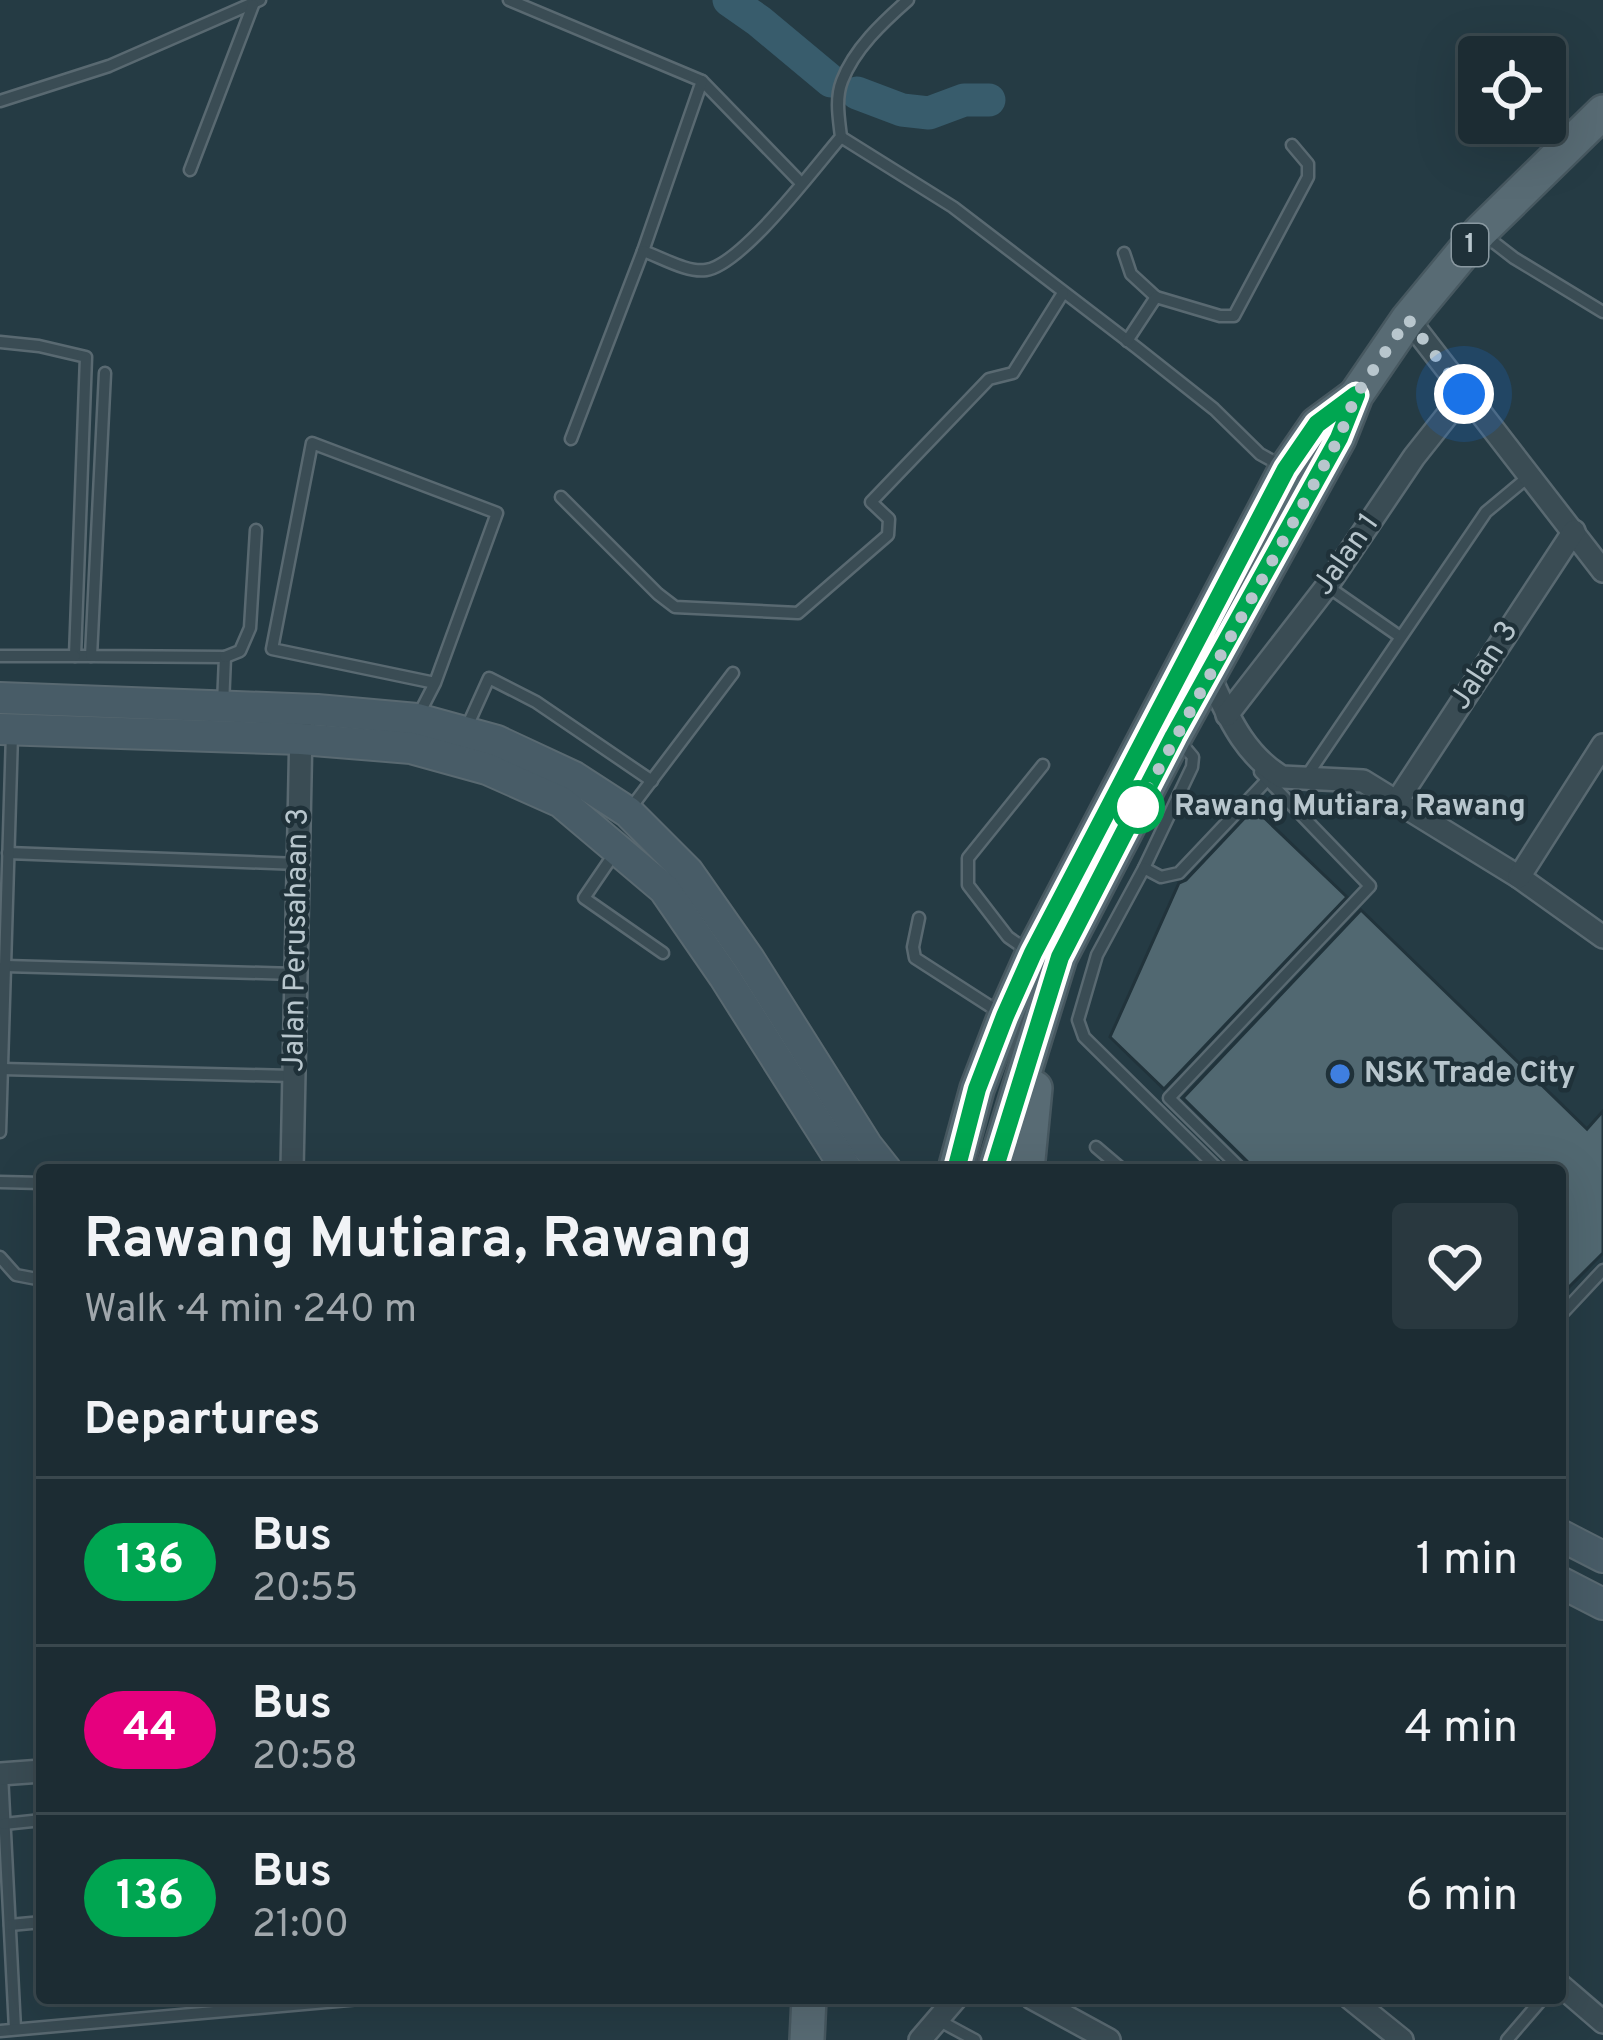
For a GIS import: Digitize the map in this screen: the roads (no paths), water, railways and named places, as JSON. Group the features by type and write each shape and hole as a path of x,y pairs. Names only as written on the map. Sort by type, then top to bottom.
{"main road":[{"name":"1","path":"956,1164 977,1089 1005,1016 1047,955 1174,736 1339,438 1356,395 1408,319 1480,232 1603,112"},
{"name":"1","path":"995,1164 1047,955 1286,469 1317,424 1356,395"},
{"path":"1028,1164 1047,955"},
{"path":"807,2040 809,2004"}],"street":[{"path":"1408,319 1603,571"},
{"name":"Jalan 1","path":"1227,715 1328,586 1414,457 1464,394"},
{"name":"Jalan 3","path":"1396,801 1574,531"},
{"path":"1215,688 1234,731 1274,772 1282,777 1363,781 1519,877 1603,938"},
{"path":"7,698 223,706 487,769 561,802 713,934 881,1164"},
{"path":"6,729 416,718 497,741 574,777 628,812 688,872 713,934 845,1164"},
{"name":"Jalan Perusahaan 3","path":"292,1164 302,724"},
{"path":"1519,877 1603,746"},
{"path":"1566,1538 1603,1557"},
{"path":"1566,1585 1603,1604"},
{"path":"1,1774 36,1771"},
{"path":"1566,1990 1603,2022"},
{"path":"920,2040 951,2004"},
{"path":"1043,2004 1109,2040"},
{"path":"1357,2004 1402,2040"}],"lane":[{"path":"509,0 702,81 801,183"},
{"path":"643,251 698,271 712,270 752,240 841,137 840,83 883,22 908,0"},
{"path":"0,101 109,66 257,2"},
{"path":"190,170 257,2"},
{"path":"572,439 702,81"},
{"path":"841,137 953,207 1214,409 1260,454 1286,469"},
{"path":"1124,253 1131,274 1156,297 1234,316 1308,177 1308,164 1292,145"},
{"path":"1480,232 1603,312"},
{"path":"561,497 675,608 798,613 888,535 889,519 872,502 988,380 1013,374 1063,292"},
{"path":"1127,341 1156,297"},
{"path":"0,342 86,357 75,656"},
{"path":"91,656 105,374"},
{"path":"416,718 435,682 497,513 312,443 272,649 435,682"},
{"path":"1306,777 1486,512 1531,474"},
{"path":"0,656 225,657 240,651 250,628 256,530"},
{"path":"1236,1164 1169,1098 1370,886 1241,751 1215,706 1215,688 1250,620 1262,577"},
{"path":"1328,586 1399,636"},
{"path":"223,706 225,657"},
{"path":"628,812 733,673"},
{"path":"464,732 489,678 536,702 652,781"},
{"path":"0,1132 7,698"},
{"path":"1174,736 1193,762 1097,955 1078,1020 1084,1037 1213,1164"},
{"path":"1042,765 968,858 968,885 1008,938 1047,955"},
{"path":"1144,868 1161,877 1179,873 1268,779"},
{"path":"618,849 584,898 663,953"},
{"path":"8,853 299,864"},
{"path":"920,919 915,958 1005,1016"},
{"path":"3,958 296,974"},
{"path":"2,1069 294,1076"},
{"path":"1096,1147 1117,1164"},
{"path":"0,1182 36,1183"},
{"path":"0,1257 16,1275 36,1279"},
{"path":"1566,1310 1603,1270"},
{"path":"1,1774 15,2030"},
{"path":"4,1824 36,1821"},
{"path":"10,1925 36,1923"},
{"path":"0,2031 303,2004"},
{"path":"1507,2040 1539,2004"},
{"path":"938,2020 975,2040"}],"waterway":[{"path":"729,0 831,81"},
{"path":"857,93 902,110 929,113 964,100 989,100"}],"place":[{"name":"Rawang Mutiara, Rawang","path":"1138,807"},
{"name":"NSK Trade City","path":"1340,1074"}]}
